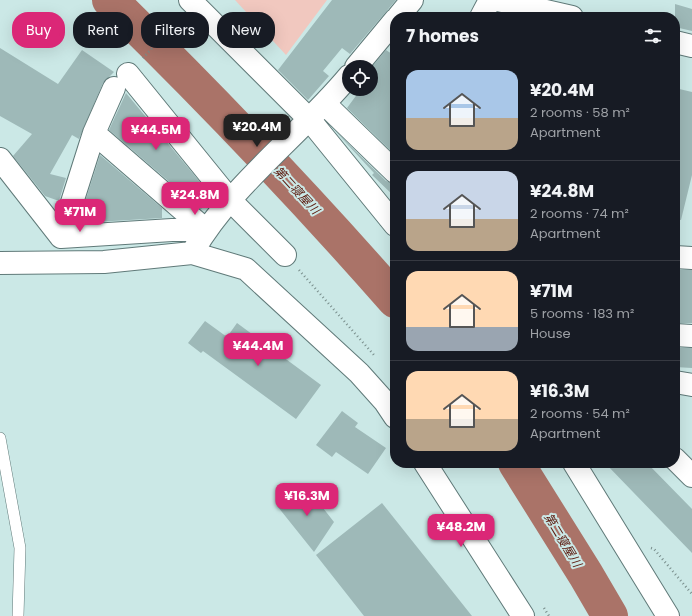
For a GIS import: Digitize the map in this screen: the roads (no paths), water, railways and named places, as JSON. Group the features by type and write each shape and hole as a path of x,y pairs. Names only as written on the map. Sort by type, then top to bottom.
{"street":[{"path":"402,12 412,0"},
{"path":"484,12 490,0"},
{"path":"498,0 531,12"},
{"path":"194,1 309,119 390,219"},
{"path":"362,60 390,26"},
{"path":"680,43 692,46"},
{"path":"61,237 94,133 121,81 231,201 285,255"},
{"path":"192,254 206,230 231,201 325,104 342,84"},
{"path":"325,104 390,167"},
{"path":"94,133 206,230"},
{"path":"0,159 61,237"},
{"path":"61,237 172,230 206,230"},
{"path":"0,263 104,262 192,254 246,269 359,373 390,410"},
{"path":"680,257 692,258"},
{"path":"680,335 692,336"},
{"path":"680,383 692,385"},
{"path":"680,464 692,476"},
{"path":"428,468 523,616"},
{"path":"577,468 668,616"}],"lane":[{"path":"0,438 20,548 18,616"}],"waterway":[{"name":"第二寝屋川","path":"110,0 256,147 390,294"},
{"name":"第二寝屋川","path":"519,468 610,616"}]}
